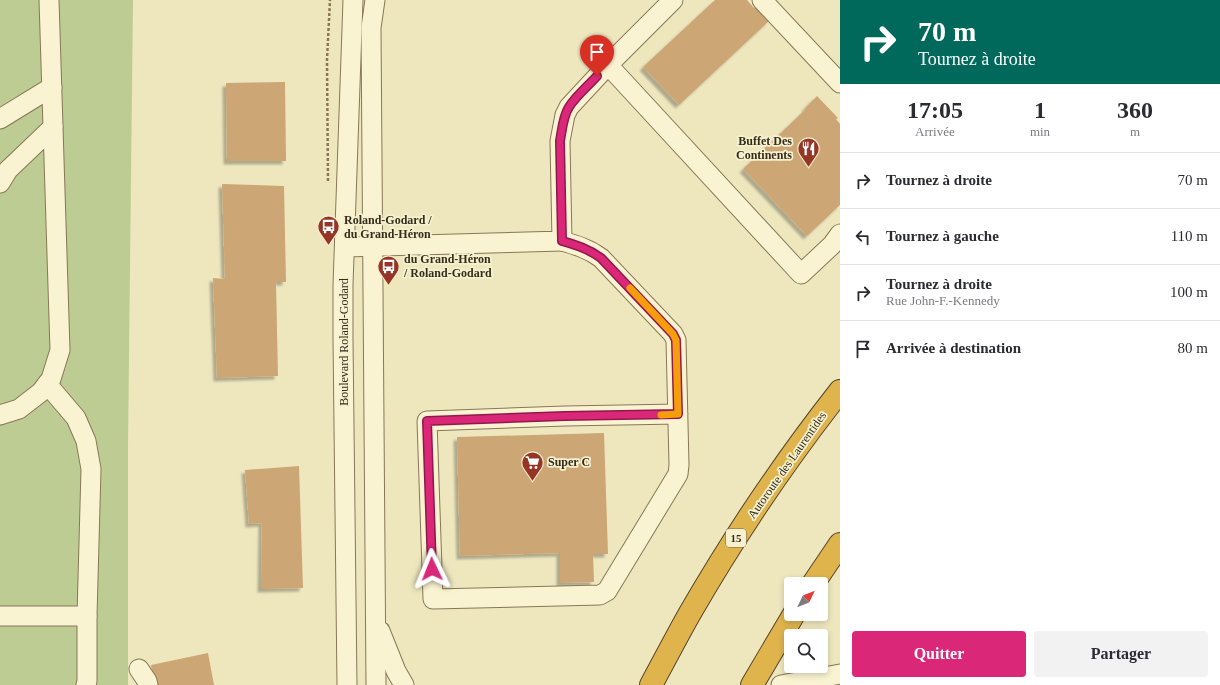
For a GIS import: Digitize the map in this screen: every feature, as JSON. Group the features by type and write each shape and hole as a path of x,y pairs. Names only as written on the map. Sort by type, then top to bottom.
{"highway":[{"name":"Autoroute des Laurentides","path":"651,685 687,619 733,543 781,470 838,392"},
{"path":"818,577 840,544"},
{"path":"752,685 790,621"}],"street":[{"path":"0,415 19,409 41,392 51,379 60,350 49,0"},
{"name":"Boulevard Roland-Godard","path":"347,685 343,285 353,0"},
{"path":"375,0 371,28 376,685"},
{"path":"562,241 560,141 569,107 608,65 673,0"},
{"path":"762,0 840,83"},
{"path":"608,65 801,274 832,245 840,234"},
{"path":"0,119 52,87"},
{"path":"0,183 8,170 53,127"},
{"path":"345,247 562,241 577,245 601,258 673,334 676,340 678,414 679,465 678,474 607,591 600,595 433,599 427,421 678,414"},
{"path":"47,384 76,418 86,441 91,469 86,685"},
{"path":"0,616 87,616"},
{"path":"376,621 396,671 404,685"},
{"path":"139,669 148,681 148,685"},
{"path":"786,684 840,674"}],"path":[{"path":"328,184 327,60 330,0"}],"green space":[{"path":"0,0 133,0 128,447 128,685 0,685"}],"building":[{"path":"715,0 747,0 769,21 679,105 643,67"},
{"path":"285,82 286,161 227,161 226,83"},
{"path":"817,96 838,118 836,119 840,124 840,205 807,236 743,169 806,109 805,108"},
{"path":"222,184 284,186 286,282 276,282 278,376 217,378 213,278 225,279"},
{"path":"604,433 608,554 593,554 594,582 560,583 560,553 460,556 457,437"},
{"path":"299,466 303,588 261,589 262,523 249,524 245,470"},
{"path":"208,653 214,685 155,685 151,665"}],"slow traffic":[{"path":"630,288 673,334 676,340 678,414 661,415"}],"place":[{"name":"Buffet Des Continents","path":"808,168"},
{"name":"Roland-Godard / du Grand-Héron","path":"329,246"},
{"name":"du Grand-Héron / Roland-Godard","path":"389,286"},
{"name":"Super C","path":"533,482"}],"route":[{"path":"432,569 427,421 678,414 676,340 673,334 601,258 577,245 562,241 561,133 569,107 597,76"}]}
